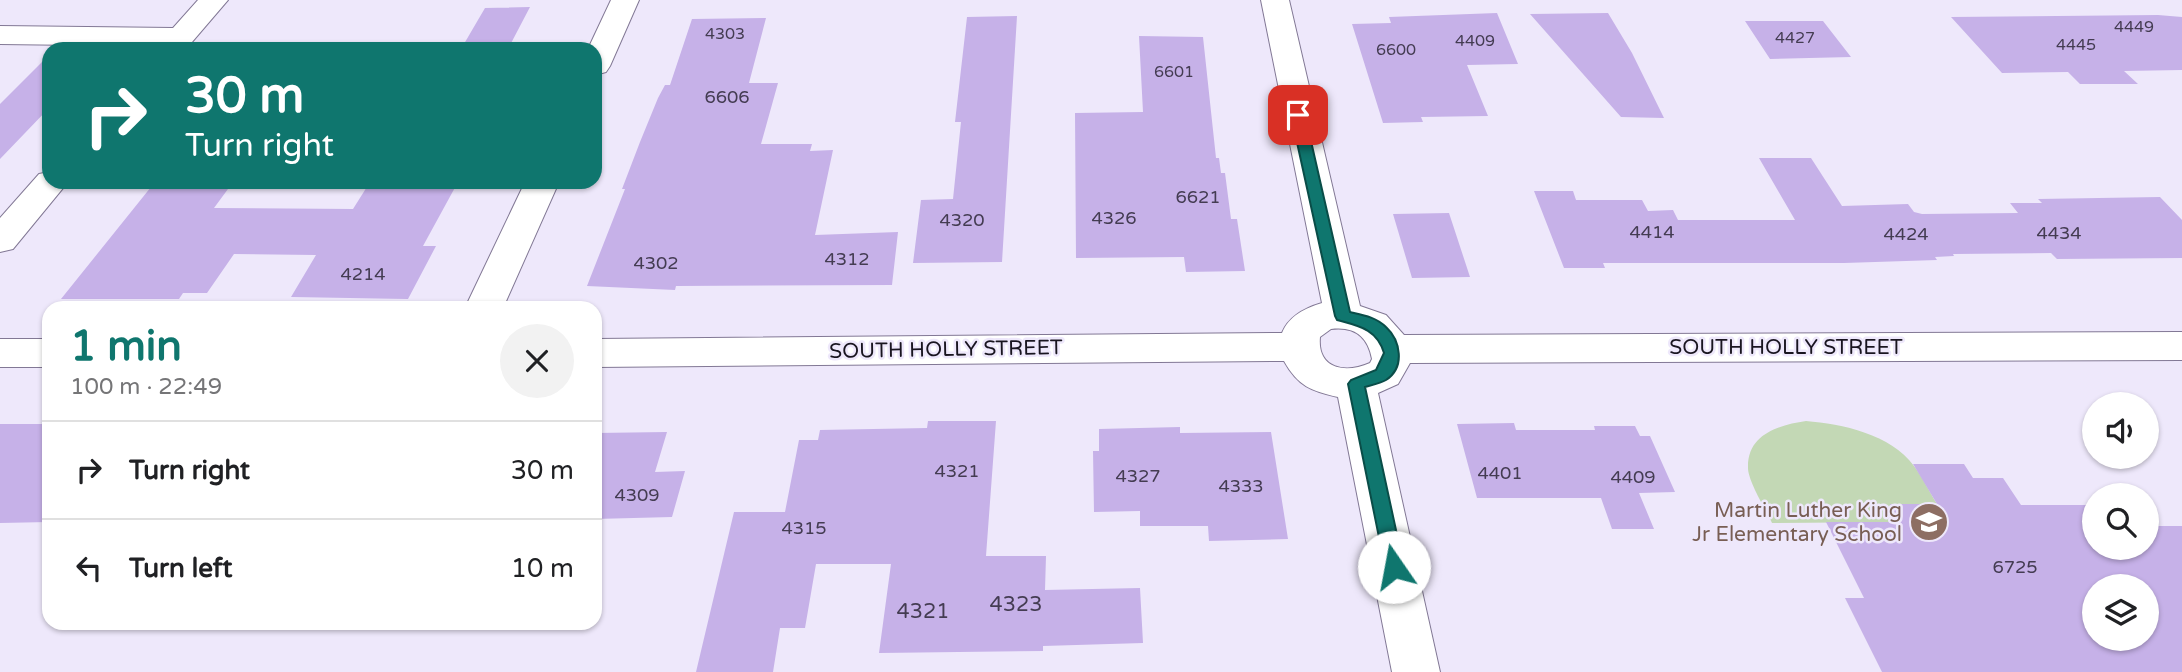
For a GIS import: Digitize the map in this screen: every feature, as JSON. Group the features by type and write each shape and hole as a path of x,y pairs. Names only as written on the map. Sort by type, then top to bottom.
{"street":[{"path":"176,42 214,0"},
{"path":"602,51 625,0"},
{"path":"1275,0 1343,316"},
{"path":"0,35 153,42"},
{"path":"0,240 45,189"},
{"path":"487,301 539,189"},
{"path":"1343,316 1374,326 1388,341 1390,365 1382,375 1356,384 1326,380 1303,363 1297,347 1301,331 1309,323 1322,317 1343,316"},
{"name":"SOUTH HOLLY STREET","path":"1390,348 2182,346"},
{"name":"SOUTH HOLLY STREET","path":"602,353 1297,347"},
{"path":"0,353 42,353"},
{"path":"1356,384 1416,672"}],"green space":[{"path":"1806,421 1850,428 1879,438 1892,446 1914,466 1937,504 1891,504 1900,522 1772,523 1751,480 1749,456 1759,439 1767,433 1785,425"}],"building":[{"path":"530,7 512,42 465,42 485,8"},
{"path":"1497,13 1518,64 1467,65 1488,116 1421,117 1423,122 1383,123 1352,24 1391,23 1389,17"},
{"path":"1608,13 1632,53 1664,118 1621,117 1530,14"},
{"path":"1017,16 1002,262 913,263 921,200 953,199 961,122 955,122 967,17"},
{"path":"1951,17 2182,17 2182,70 2124,71 2138,84 2080,84 2068,72 2002,73"},
{"path":"766,18 749,83 778,83 761,144 812,144 810,151 833,150 815,235 898,232 892,285 676,286 675,290 587,286 658,98 665,85 670,85 692,19"},
{"path":"1745,21 1823,21 1851,57 1770,59"},
{"path":"1139,36 1203,37 1216,158 1219,158 1221,173 1225,173 1231,219 1237,219 1245,271 1186,272 1184,257 1076,258 1075,113 1143,112"},
{"path":"42,62 42,115 0,159 0,104"},
{"path":"1759,158 1811,158 1842,206 1908,204 1914,212 1922,214 2018,213 2010,203 2042,203 2038,199 2160,197 2182,220 2182,258 2057,259 2051,253 1953,254 1954,256 1935,257 1937,260 1844,263 1603,263 1605,268 1564,268 1534,191 1573,191 1576,200 1642,200 1648,211 1673,210 1678,220 1795,220"},
{"path":"149,189 228,189 214,208 353,209 366,189 454,189 423,246 436,246 408,299 291,297 316,255 234,254 207,293 183,293 179,299 61,299"},
{"path":"1449,213 1470,277 1412,278 1393,214"},
{"path":"928,421 996,421 986,556 1046,556 1045,590 1140,588 1143,643 1043,646 1043,651 879,653 891,564 816,564 805,628 780,628 773,672 696,672 734,512 785,512 799,440 818,440 820,430 927,428"},
{"path":"1514,423 1516,430 1595,430 1594,426 1635,426 1640,436 1650,436 1675,492 1639,493 1654,529 1612,529 1601,498 1477,498 1457,424"},
{"path":"0,424 42,424 42,522 0,523"},
{"path":"1180,427 1180,433 1271,432 1288,539 1209,541 1208,526 1140,526 1140,511 1094,512 1093,451 1099,451 1099,429"},
{"path":"667,432 655,472 685,471 672,517 602,519 602,433"},
{"path":"1913,464 1964,464 1973,478 2003,478 2021,505 2082,505 2082,560 2159,560 2159,526 2182,526 2182,672 1882,672 1845,598 1864,598 1826,522 1900,522 1890,504 1937,504"}],"place":[{"name":"Martin Luther King Jr Elementary School","path":"1929,522"}],"route":[{"path":"1298,115 1343,316 1367,322 1380,331 1388,341 1392,353 1390,365 1382,375 1356,384 1394,567"}]}
